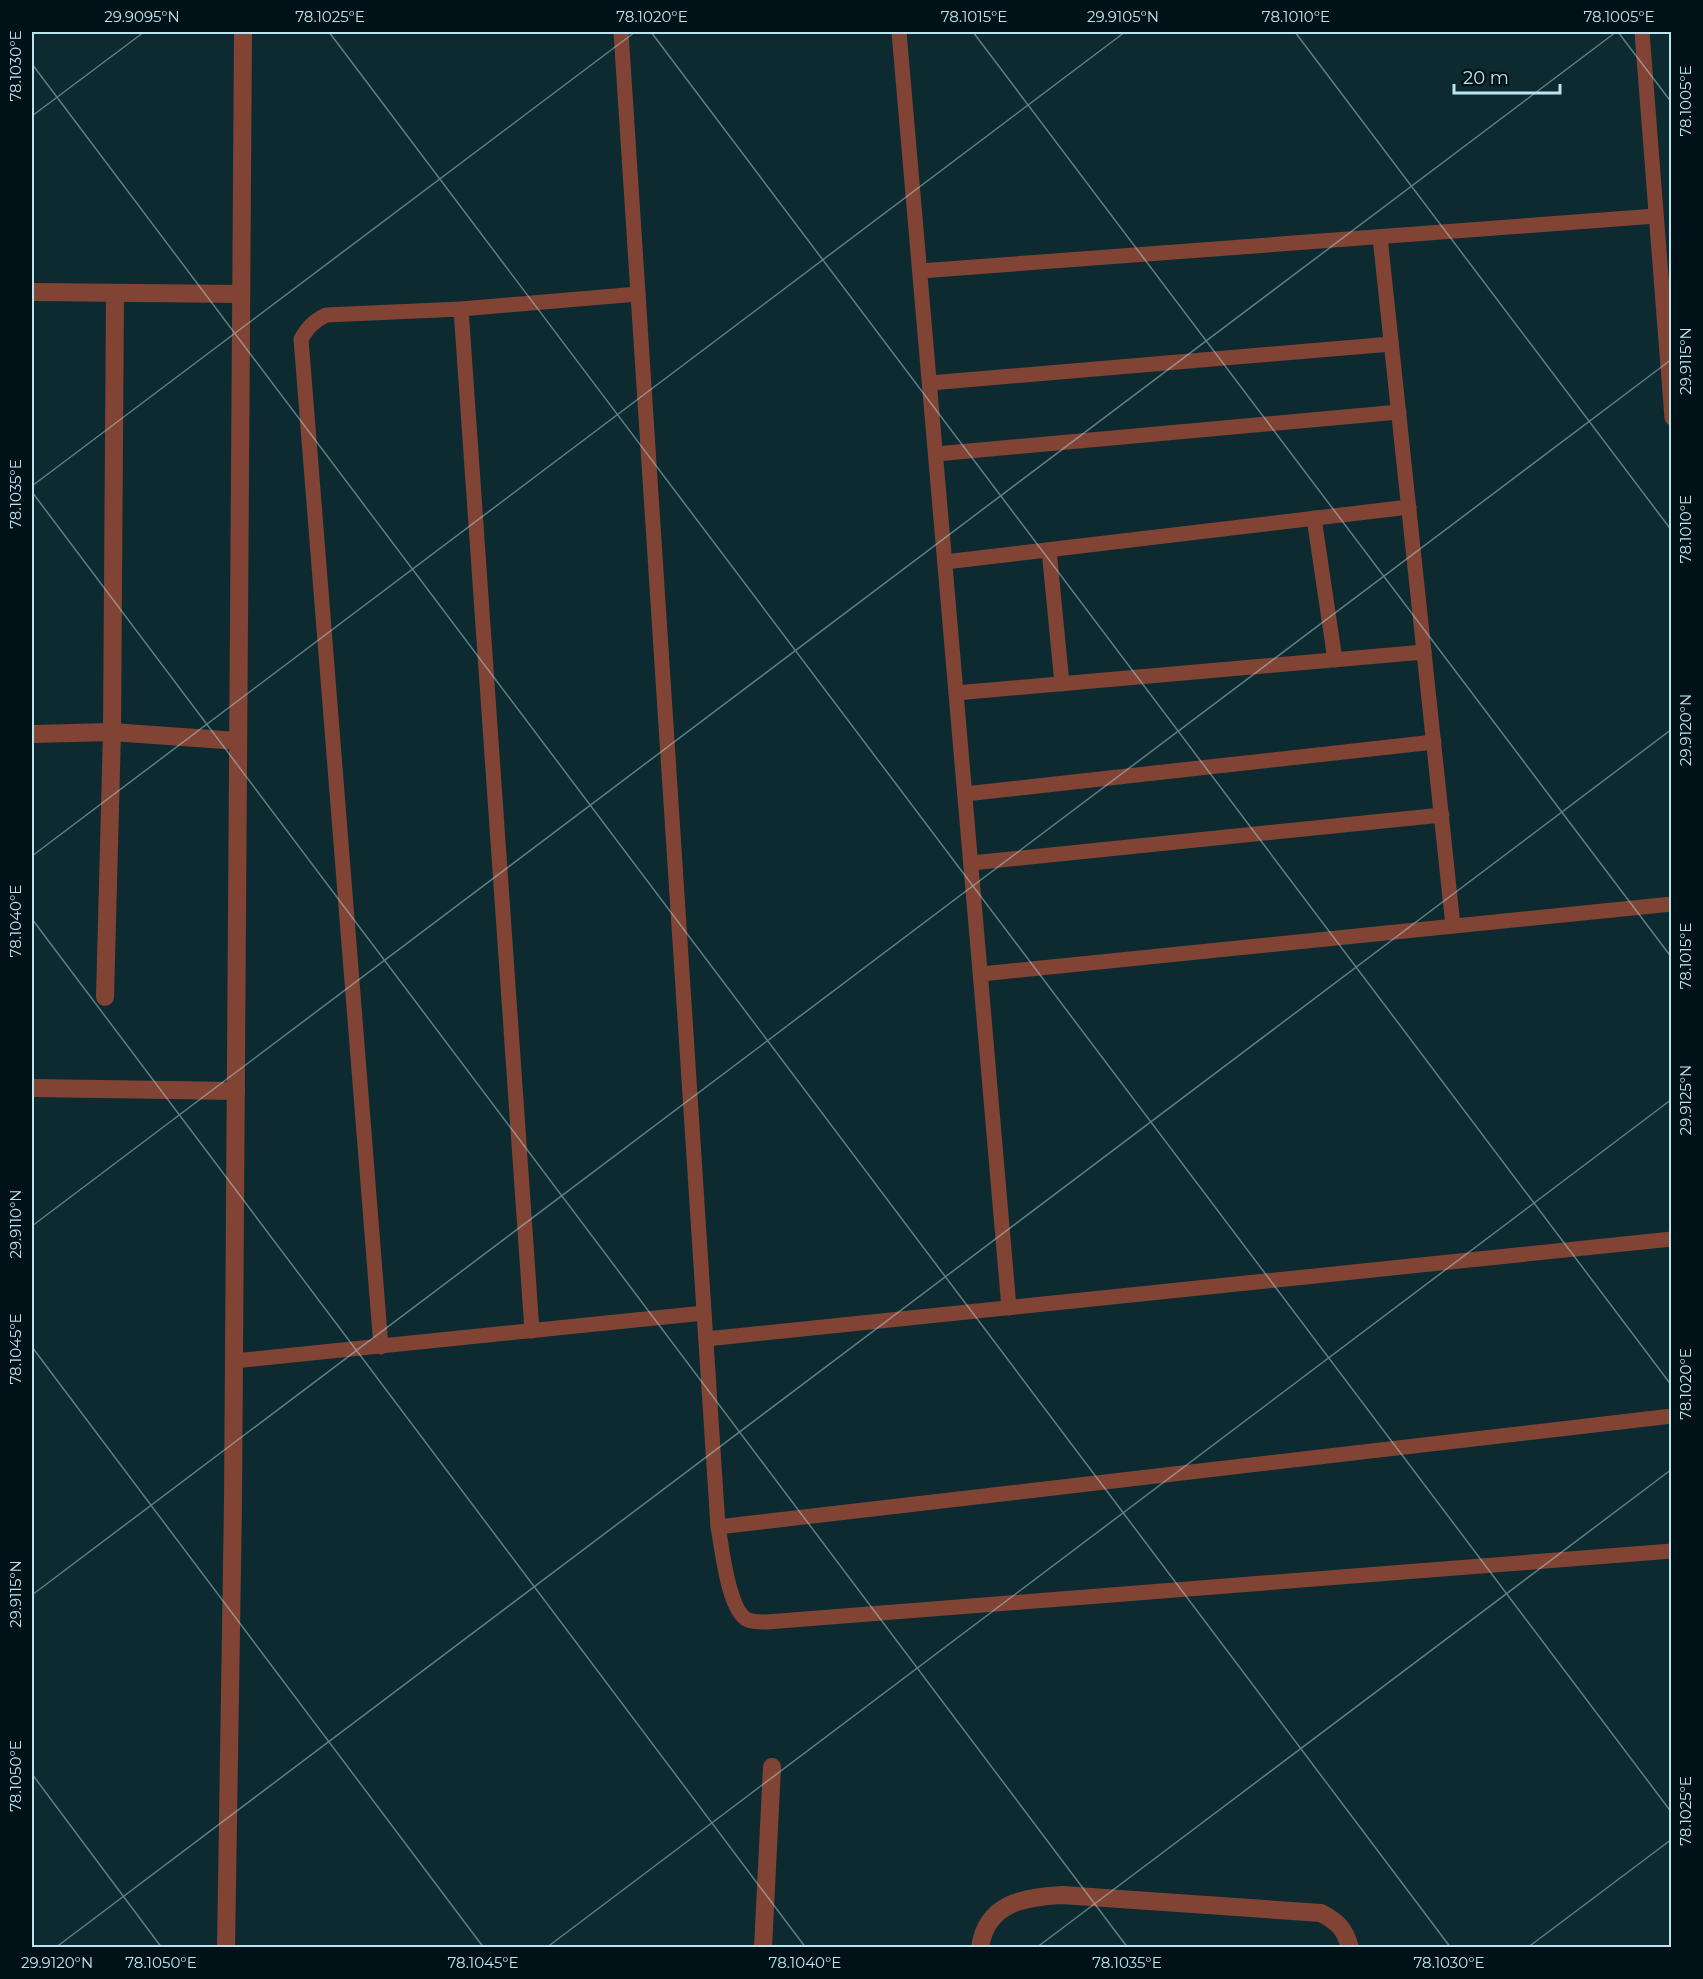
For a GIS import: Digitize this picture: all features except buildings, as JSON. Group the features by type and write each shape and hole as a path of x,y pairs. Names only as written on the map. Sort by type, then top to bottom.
{"street":[{"path":"226,1947 234,1362 243,32"},
{"path":"32,292 241,294"},
{"path":"105,997 112,732 114,292"},
{"path":"32,734 112,732 238,741"},
{"path":"32,1088 236,1091"},
{"path":"763,1947 772,1767"},
{"path":"980,1947 982,1931 991,1918 1012,1904 1032,1897 1062,1895 1321,1913 1332,1919 1345,1932 1350,1947"}],"lane":[{"path":"621,32 718,1527 732,1599 739,1611 748,1620 767,1622 1671,1551"},
{"path":"899,32 1009,1308"},
{"path":"1642,32 1671,418"},
{"path":"920,271 1656,216"},
{"path":"1380,237 1454,926"},
{"path":"381,1347 301,339 315,320 326,315 461,309 638,294"},
{"path":"461,309 532,1331"},
{"path":"930,383 1391,344"},
{"path":"936,454 1399,412"},
{"path":"945,562 1408,507"},
{"path":"1314,518 1335,660"},
{"path":"1049,550 1062,684"},
{"path":"956,693 1424,651"},
{"path":"965,794 1434,742"},
{"path":"971,863 1442,815"},
{"path":"981,974 1671,904"},
{"path":"706,1340 1671,1239"},
{"path":"234,1362 704,1313"},
{"path":"718,1527 1671,1416"}]}
